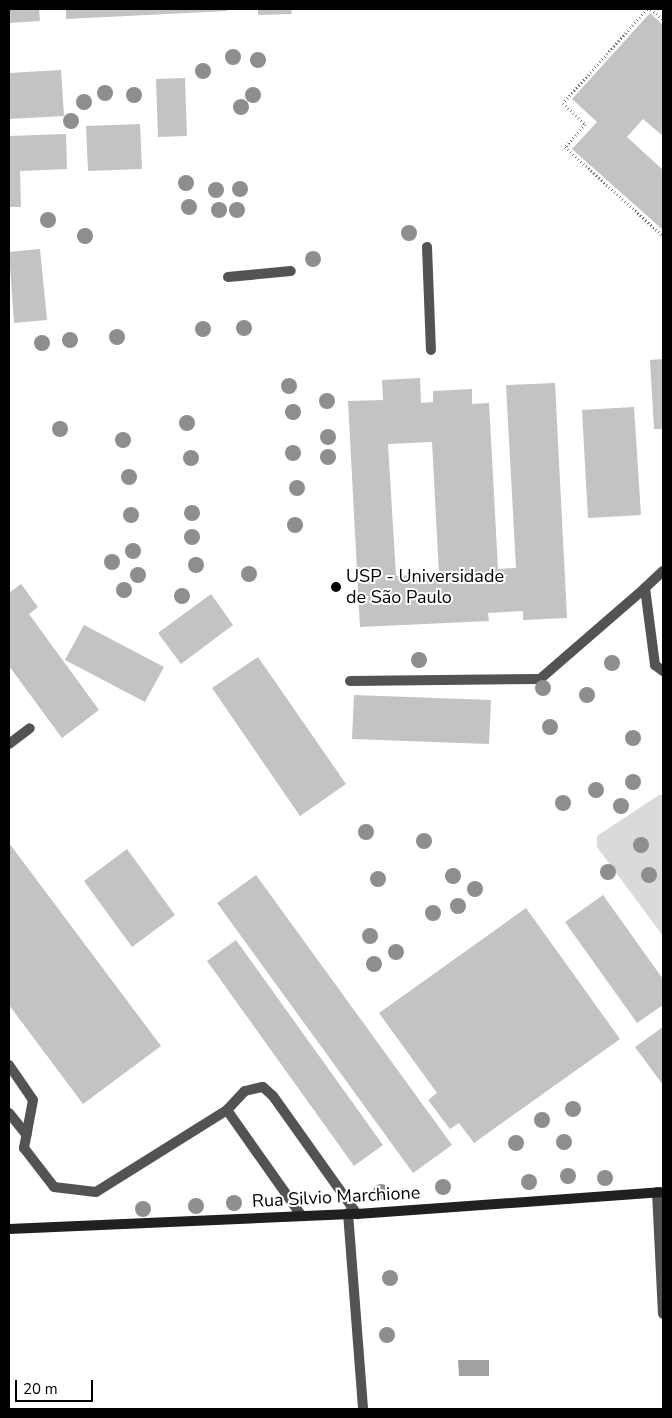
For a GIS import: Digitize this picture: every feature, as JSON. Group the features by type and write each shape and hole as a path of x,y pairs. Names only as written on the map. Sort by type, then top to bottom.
{"street":[{"path":"427,247 432,350"},
{"path":"228,277 291,271"},
{"path":"350,681 540,679 663,571"},
{"path":"645,588 655,665 663,671"},
{"path":"9,744 30,728"},
{"path":"9,1065 34,1100 24,1148 54,1186 96,1192 227,1110 245,1091 264,1088 352,1214 363,1409"},
{"path":"227,1110 301,1215"},
{"path":"9,1112 27,1135"},
{"path":"660,1192 663,1314"},
{"name":"Rua Silvio Marchione","path":"9,1230 352,1214 660,1192"}],"path":[{"path":"647,9 563,103 585,124 565,148 663,236"},
{"path":"651,9 663,19"}],"shaded area":[{"path":"659,795 663,795 663,936 597,847 597,836"},
{"path":"458,1360 489,1360 489,1376 459,1376"}],"building":[{"path":"9,9 39,9 40,21 9,23"},
{"path":"66,9 227,9 227,11 66,19"},
{"path":"258,9 291,9 292,14 258,15"},
{"path":"650,13 663,25 663,136 643,119 627,137 663,170 663,230 572,149 597,122 572,99"},
{"path":"61,70 64,116 9,119 9,73"},
{"path":"185,78 187,136 158,137 156,79"},
{"path":"140,124 142,169 88,171 86,126"},
{"path":"66,134 67,169 20,171 21,207 9,207 9,136"},
{"path":"40,249 47,320 14,323 9,252"},
{"path":"663,359 663,429 654,429 650,360"},
{"path":"420,378 421,403 433,402 433,391 472,389 472,404 489,403 498,569 516,568 506,385 555,383 567,618 523,620 523,611 488,613 489,621 360,627 348,401 383,400 382,380","holes":["432,442 439,574 396,576 388,444"]},
{"path":"634,407 641,515 588,518 582,410"},
{"path":"21,584 38,607 29,614 99,710 62,738 9,666 9,593"},
{"path":"211,594 233,625 181,664 158,633"},
{"path":"84,625 164,667 145,702 65,660"},
{"path":"258,657 346,784 300,816 212,688"},
{"path":"354,695 491,700 489,744 352,739"},
{"path":"9,843 161,1046 83,1104 9,1005"},
{"path":"127,849 175,915 132,947 84,881"},
{"path":"256,875 452,1145 413,1173 217,903"},
{"path":"603,895 663,979 663,1005 637,1023 565,922"},
{"path":"526,908 620,1039 474,1143 459,1123 450,1129 428,1100 437,1093 379,1013"},
{"path":"236,940 383,1145 354,1166 207,961"},
{"path":"663,1027 663,1085 635,1047"}],"place":[{"name":"USP - Universidade de São Paulo","path":"336,587"}]}
